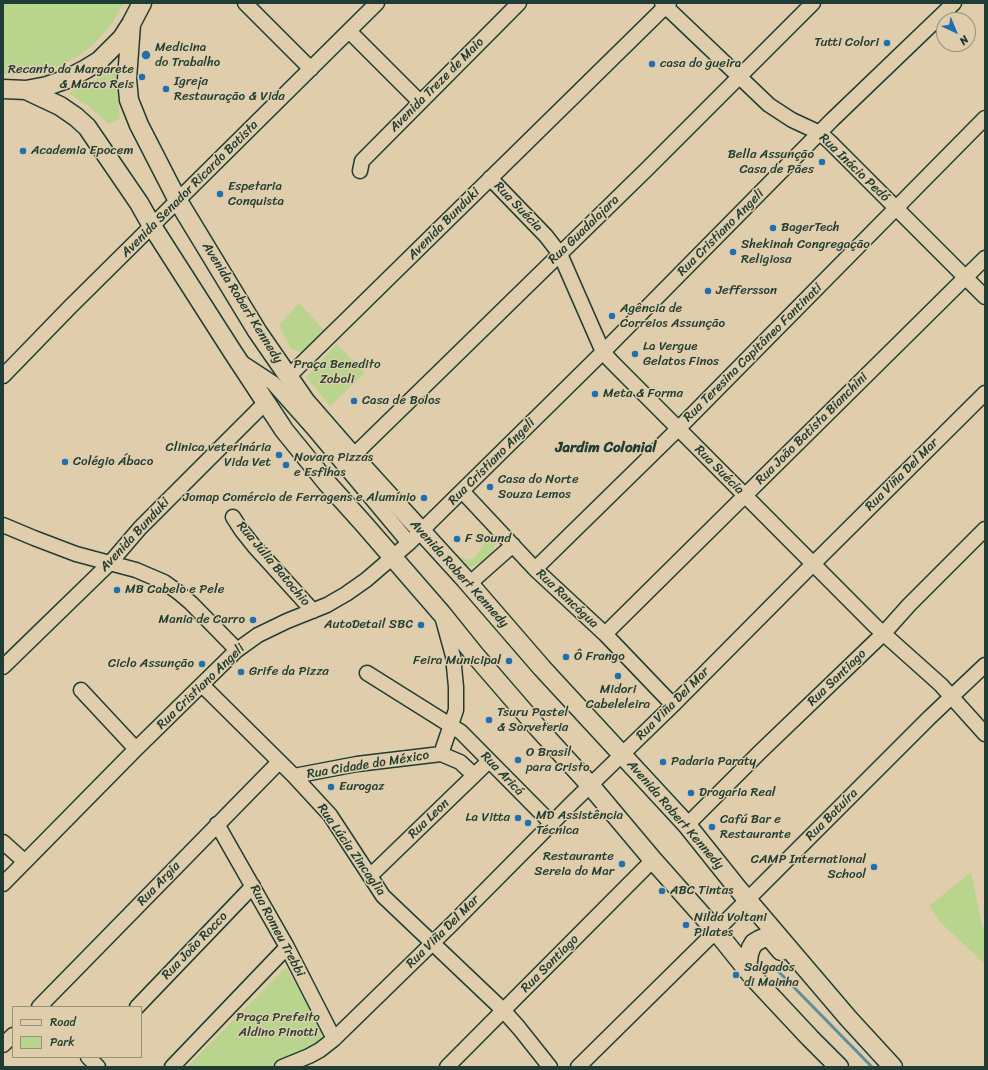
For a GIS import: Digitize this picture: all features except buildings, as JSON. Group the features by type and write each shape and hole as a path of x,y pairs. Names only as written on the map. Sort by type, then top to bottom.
{"main road":[{"path":"3,90 26,90 54,84 86,70 111,50 122,38 142,3"},
{"name":"Avenida Robert Kennedy","path":"131,24 127,79 128,100 144,136 178,201 257,331 306,402 353,456 415,537 470,584 542,668 687,825 833,1001 893,1067"},
{"name":"Avenida Robert Kennedy","path":"26,90 60,106 87,127 139,203 152,226 265,403 284,430 327,484 393,556 475,655 590,786 652,860 716,931 753,976 839,1067"},
{"path":"747,968 749,954 754,943 766,937 771,939 816,991 833,1001"}],"street":[{"name":"Avenida Senador Ricardo Batista","path":"3,376 70,307 377,3"},
{"name":"Avenida Treze de Maio","path":"360,171 362,161 520,3"},
{"name":"Rua Guadalajara","path":"353,456 647,169 813,3"},
{"name":"Rua Cristiano Angeli","path":"3,884 136,749 237,650 258,635 287,621 327,605 346,594 366,580 415,537 603,352 820,134 954,3"},
{"path":"245,4 311,70"},
{"name":"Rua Inácio Pedó","path":"665,4 758,96 780,113 820,134 985,297"},
{"name":"Avenida Bunduki","path":"288,377 665,4"},
{"path":"349,31 420,102"},
{"name":"Rua Teresina Capitâneo Fantinati","path":"535,569 678,429 985,118"},
{"name":"Rua Suécia","path":"490,178 546,236 560,254 603,352 875,626 952,696 985,734"},
{"name":"Rua João Batista Bianchini","path":"605,634 985,258"},
{"name":"Avenida Robert Kennedy","path":"237,359 273,382 415,537"},
{"name":"Rua Viña Del Mar","path":"282,1067 309,1056 334,1039 551,824 623,755 985,394"},
{"name":"Avenida Bunduki","path":"5,662 110,563 140,528 265,403"},
{"name":"Rua Rancágua","path":"462,492 535,569 605,634 673,705"},
{"name":"Rua Júlia Batochio","path":"233,517 254,546 313,611"},
{"path":"3,525 76,554 136,570 149,575 178,592 191,603 237,650"},
{"name":"Rua Santiago","path":"687,825 760,752 884,633 909,605 985,529"},
{"path":"470,584 513,545"},
{"path":"441,754 456,710 456,680 453,656 442,614"},
{"name":"Rua Batuíra","path":"578,1067 748,900 929,718 985,665"},
{"name":"Rua Aricá","path":"367,673 464,736 551,824"},
{"name":"Rua Lúcia Zincaglia","path":"202,685 294,776 330,815 383,896 503,1010 550,1067"},
{"path":"81,690 136,749"},
{"name":"Rua Aricá","path":"441,754 460,762 474,776"},
{"name":"Rua Cidade do México","path":"294,776 356,764 441,754"},
{"name":"Rua Leon","path":"370,876 488,761"},
{"name":"Rua Argia","path":"40,1006 216,824 279,762"},
{"name":"Rua Romeu Trebbi","path":"216,824 287,947 334,1039"},
{"path":"3,842 24,861"},
{"name":"Rua Santiago","path":"447,1067 652,860"},
{"name":"Rua João Rocco","path":"138,1006 253,886"},
{"path":"172,1067 287,947"},
{"path":"3,1045 12,1036"}],"green space":[{"path":"3,3 124,3 111,25 95,43 77,57 56,67 33,73 10,75 3,74"},
{"path":"117,69 120,119 108,124 90,107 68,93"},
{"path":"299,303 325,331 304,351 298,352 290,348 279,325"},
{"name":"Praça Benedito Zoboli","path":"337,344 365,373 330,406 306,377"},
{"path":"490,536 496,542 492,553 474,566 466,567 458,562 462,557 466,560 474,558"},
{"path":"971,872 982,926 985,928 985,964 941,923 929,906"},
{"name":"Praça Prefeito Aldino Pinotti","path":"286,967 326,1038 291,1059 268,1067 187,1067"}],"waterway":[{"path":"776,969 872,1067"}],"place":[{"name":"Tutti Colori","path":"887,43"},
{"name":"Medicina do Trabalho","path":"146,55"},
{"name":"casa do gueira","path":"652,64"},
{"name":"Recanto da Margarete & Marco Reis","path":"142,77"},
{"name":"Igreja Restauração & Vida","path":"166,89"},
{"name":"Academia Epocem","path":"23,151"},
{"name":"Bella Assunção Casa de Pães","path":"822,162"},
{"name":"Espetaria Conquista","path":"220,194"},
{"name":"BagerTech","path":"773,228"},
{"name":"Shekinah Congregação Religiosa","path":"733,252"},
{"name":"Jeffersson","path":"708,291"},
{"name":"Agência de Correios Assunção","path":"612,316"},
{"name":"La Vergue Gelatos Finos","path":"635,354"},
{"name":"Meta & Forma","path":"595,394"},
{"name":"Casa de Bolos","path":"354,401"},
{"name":"Clinica veterinária Vida Vet","path":"279,455"},
{"name":"Colégio Ábaco","path":"65,462"},
{"name":"Novara Pizzas e Esfihas","path":"286,465"},
{"name":"Casa do Norte Souza Lemos","path":"490,487"},
{"name":"Jomap Comércio de Ferragens e Alumínio","path":"424,498"},
{"name":"F Sound","path":"457,539"},
{"name":"MB Cabelo e Pele","path":"117,590"},
{"name":"Mania de Carro","path":"253,620"},
{"name":"AutoDetail SBC","path":"421,625"},
{"name":"Ô Frango","path":"566,657"},
{"name":"Feira Municipal","path":"509,661"},
{"name":"Ciclo Assunção","path":"202,664"},
{"name":"Grife da Pizza","path":"241,672"},
{"name":"Midori Cabeleleira","path":"618,676"},
{"name":"Tsuru Pastel & Sorveteria","path":"489,720"},
{"name":"O Brasil para Cristo","path":"518,760"},
{"name":"Padaria Paraty","path":"663,762"},
{"name":"Eurogaz","path":"331,787"},
{"name":"Drogaria Real","path":"691,793"},
{"name":"La Vitta","path":"518,818"},
{"name":"MD Assistência Técnica","path":"528,823"},
{"name":"Cafú Bar e Restaurante","path":"712,827"},
{"name":"Restaurante Sereia do Mar","path":"622,864"},
{"name":"CAMP International School","path":"874,867"},
{"name":"ABC Tintas","path":"662,891"},
{"name":"Nilda Voltani Pilates","path":"686,925"},
{"name":"Salgados di Mainha","path":"736,975"}],"district":[{"name":"Jardim Colonial","path":"606,448"}]}
